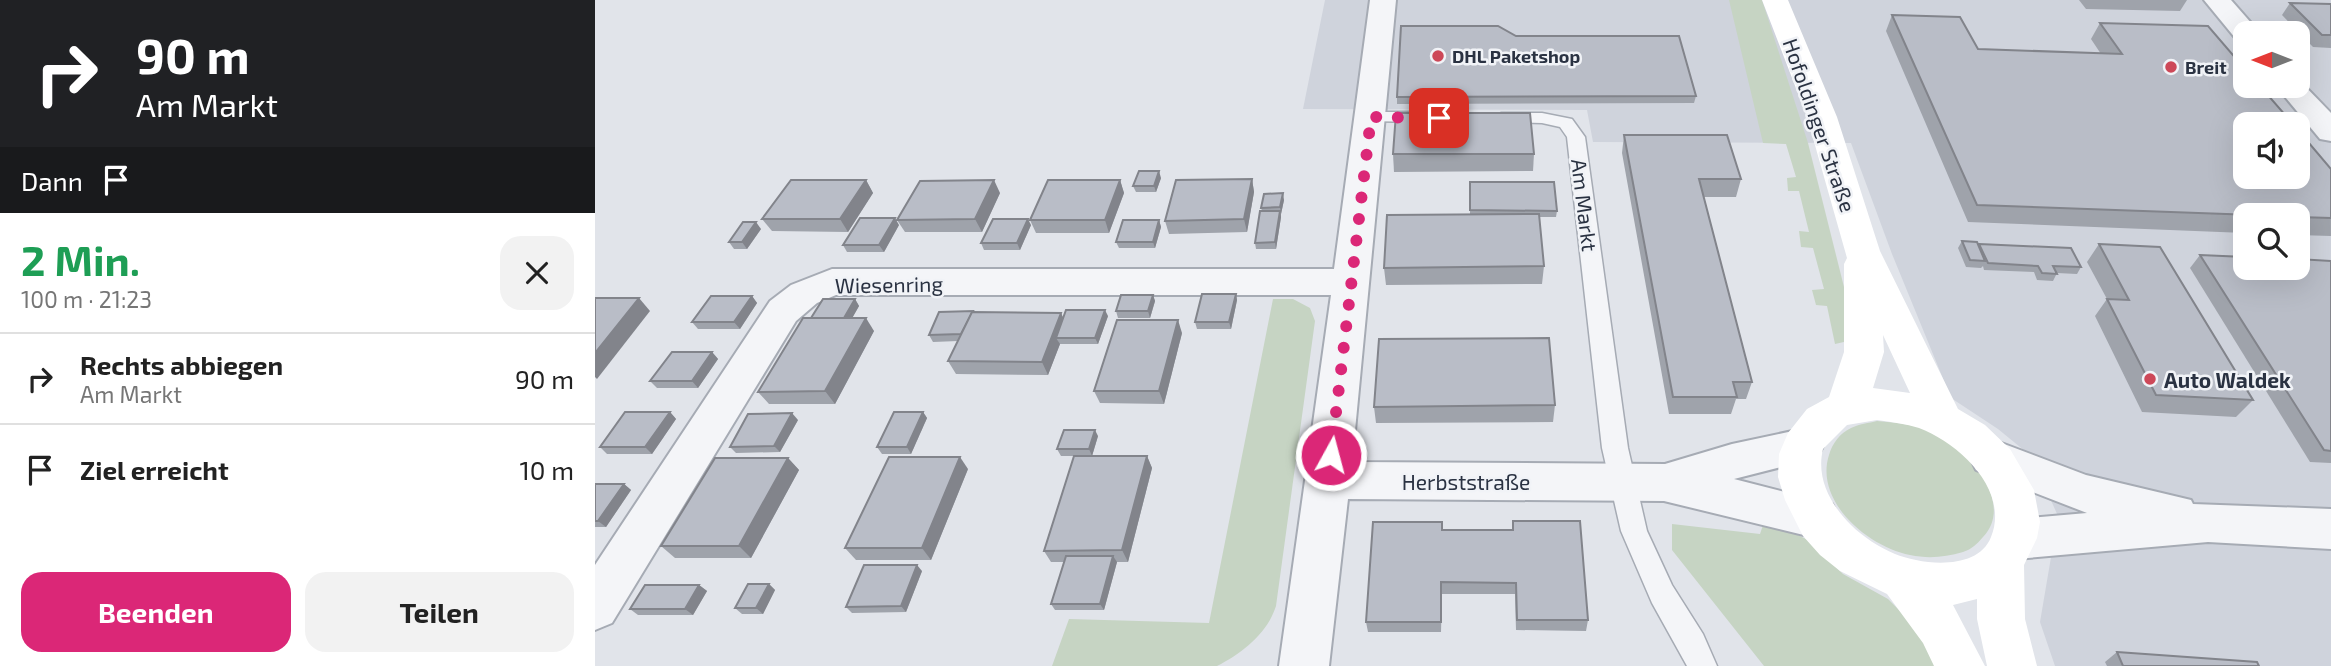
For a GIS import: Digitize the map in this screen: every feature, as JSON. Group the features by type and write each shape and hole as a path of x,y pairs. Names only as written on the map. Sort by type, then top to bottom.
{"main road":[{"name":"Hofoldinger Straße","path":"1775,0 1822,117 1862,251 1943,420"},
{"name":"Hofoldinger Straße","path":"1846,408 1864,352 1862,251"},
{"path":"2008,551 1979,577 1951,583 1904,579 1858,558 1833,538 1816,518 1802,490 1799,468 1802,446 1812,430 1827,416 1846,408 1877,404 1910,408 1943,420 1969,436 1991,457 2010,484 2019,512 2008,551 2001,619 2012,666"},
{"path":"1904,579 1940,627 1960,666"}],"street":[{"path":"1304,666 1352,282 1383,0"},
{"path":"2217,0 2235,21"},
{"path":"2310,100 2331,132"},
{"name":"Wiesenring","path":"595,607 783,311 804,294 832,282 1352,282"},
{"name":"Herbststraße","path":"1644,482 1802,446"},
{"path":"1991,457 2084,493 2208,522 2331,529"},
{"name":"Herbststraße","path":"1328,480 1644,482 1816,518"},
{"path":"2008,551 2208,522"}],"lane":[{"path":"1371,117 1439,118"},
{"name":"Am Markt","path":"1477,118 1566,123 1576,137 1615,448 1644,482"},
{"path":"1644,482 1634,531 1662,594 1693,643 1702,666"}],"shaded area":[{"path":"1325,0 2331,0 2331,666 2055,666 2040,622 2058,516 2031,456 1998,429 1951,398 1892,254 1851,143 1593,142 1587,110 1303,109"}],"green space":[{"path":"1729,0 1762,0 1808,143 1857,339 1835,344 1827,306 1816,305 1812,290 1824,289 1813,248 1801,247 1799,231 1809,232 1799,191 1788,191 1787,178 1796,177 1786,144 1763,143"},
{"path":"1273,299 1293,299 1310,308 1315,321 1276,606 1267,625 1244,649 1217,666 1052,666 1069,619 1209,623"},
{"path":"1877,421 1931,431 1951,443 1975,465 1991,494 1994,509 1992,524 1974,546 1963,552 1937,557 1910,555 1878,543 1849,520 1837,505 1826,472 1832,447 1847,430"},
{"path":"1765,519 1808,540 1843,574 1888,599 1925,636 1940,666 1764,666 1672,550 1672,524 1760,534"}],"building":[{"path":"2290,3 2331,4 2331,35 2322,35"},
{"path":"1892,15 1960,17 1978,49 2122,54 2100,23 2208,26 2233,55 2233,98 2270,98 2283,112 2233,112 2233,189 2310,189 2310,144 2331,169 2331,218 2310,217 2310,203 2233,203 2233,214 1977,205"},
{"path":"1401,26 1498,26 1516,36 1679,36 1696,96 1397,97"},
{"path":"1396,113 1530,113 1534,154 1393,154"},
{"path":"1624,135 1727,135 1741,179 1699,179 1752,382 1733,382 1737,397 1673,397"},
{"path":"1139,171 1159,171 1154,186 1133,186"},
{"path":"1252,179 1244,219 1165,221 1176,180"},
{"path":"791,180 866,180 840,219 762,219"},
{"path":"994,180 975,219 897,220 920,181"},
{"path":"1048,180 1120,180 1105,220 1030,220"},
{"path":"1470,182 1554,182 1557,211 1470,210"},
{"path":"1283,193 1280,207 1261,208 1264,194"},
{"path":"1260,211 1280,211 1275,242 1255,243"},
{"path":"1539,214 1544,266 1384,268 1387,215"},
{"path":"860,218 895,218 879,245 843,245"},
{"path":"993,219 1028,219 1017,243 981,243"},
{"path":"1123,220 1159,220 1153,242 1116,242"},
{"path":"743,222 756,222 742,242 729,242"},
{"path":"1962,241 1977,242 1985,261 1970,260"},
{"path":"1979,244 2071,248 2081,267 2053,266 2057,274 2042,273 2038,266 1988,263"},
{"path":"2099,244 2160,247 2253,400 2156,395 2107,299 2129,300"},
{"path":"2200,255 2233,256 2233,280 2310,280 2310,260 2331,261 2331,451 2324,450"},
{"path":"1202,294 1236,294 1229,322 1195,322"},
{"path":"1121,295 1153,295 1148,311 1116,311"},
{"path":"711,296 752,296 734,322 692,322"},
{"path":"595,298 639,298 595,353"},
{"path":"823,299 855,299 844,318 811,318"},
{"path":"1066,310 1105,310 1095,338 1056,338"},
{"path":"973,311 961,334 929,335 939,312"},
{"path":"972,312 1061,313 1042,362 948,361"},
{"path":"803,318 866,318 825,391 758,392"},
{"path":"1117,320 1178,320 1159,391 1094,391"},
{"path":"1549,338 1555,405 1374,407 1379,339"},
{"path":"672,352 712,352 692,381 650,381"},
{"path":"625,412 670,412 645,447 600,447"},
{"path":"894,412 923,412 907,447 877,447"},
{"path":"792,413 774,446 730,447 748,414"},
{"path":"1064,430 1095,430 1089,449 1057,449"},
{"path":"1074,456 1147,456 1122,550 1044,551"},
{"path":"889,457 960,457 922,548 845,548"},
{"path":"715,458 788,458 739,546 661,546"},
{"path":"595,484 624,484 598,521 595,521"},
{"path":"1513,521 1580,521 1588,620 1517,620 1516,583 1441,582 1441,622 1366,622 1373,522 1442,522 1442,530 1513,530"},
{"path":"1066,556 1113,556 1100,604 1051,604"},
{"path":"864,565 917,565 901,606 846,607"},
{"path":"748,584 769,584 756,608 735,608"},
{"path":"645,585 699,585 685,609 630,609"},
{"path":"2117,652 2257,662 2259,666 2123,666"}],"place":[{"name":"DHL Paketshop","path":"1438,56"},
{"name":"Breit","path":"2171,67"},
{"name":"Auto Waldek","path":"2150,379"}],"route":[{"path":"1331,455 1371,117 1439,118"}]}
